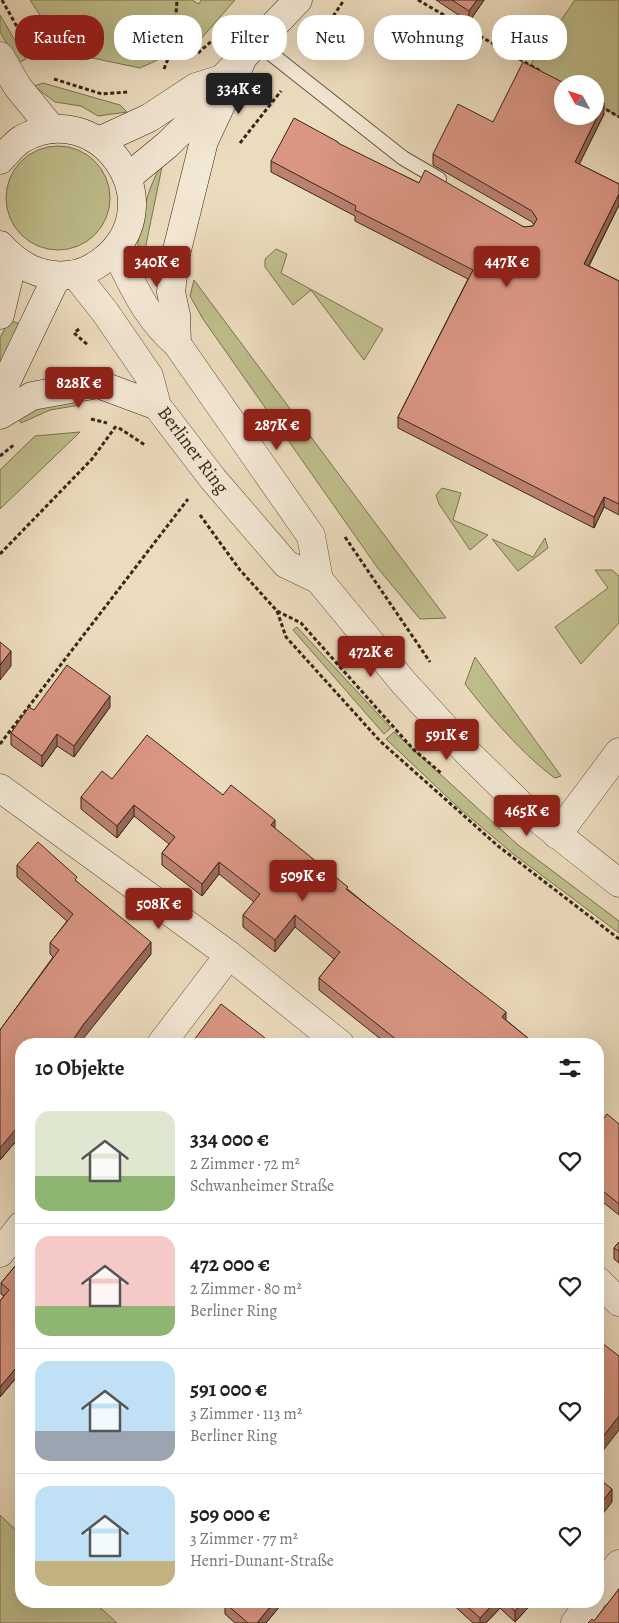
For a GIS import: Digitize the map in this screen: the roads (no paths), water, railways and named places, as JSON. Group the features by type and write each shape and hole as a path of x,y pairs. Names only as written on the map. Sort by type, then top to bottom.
{"street":[{"path":"128,177 167,145 210,103 240,61 298,0"},
{"path":"0,56 17,86 52,129"},
{"path":"99,141 149,118 240,61"},
{"path":"177,344 176,315 171,292 175,258 204,141 240,61"},
{"path":"0,160 22,139 52,129 77,131 99,141 116,157 128,177 133,202 128,228 115,250 97,265 66,275 34,272 7,252"},
{"path":"115,250 136,294 159,328 177,344 312,536 319,580"},
{"path":"0,315 7,252"},
{"path":"0,395 66,275"},
{"name":"Berliner Ring","path":"66,275 106,312 149,376 157,406 213,480 286,564 319,580 404,683 469,754 523,807 619,883"},
{"path":"0,416 32,396 98,384 157,406"},
{"path":"557,835 619,752"},
{"path":"0,788 229,956 332,1038"},
{"path":"166,1038 229,956"},
{"path":"0,1253 15,1234"},
{"path":"604,1287 619,1302"},
{"path":"604,1585 619,1564"},
{"path":"575,1623 586,1608"}],"lane":[{"path":"240,61 453,187"}]}
